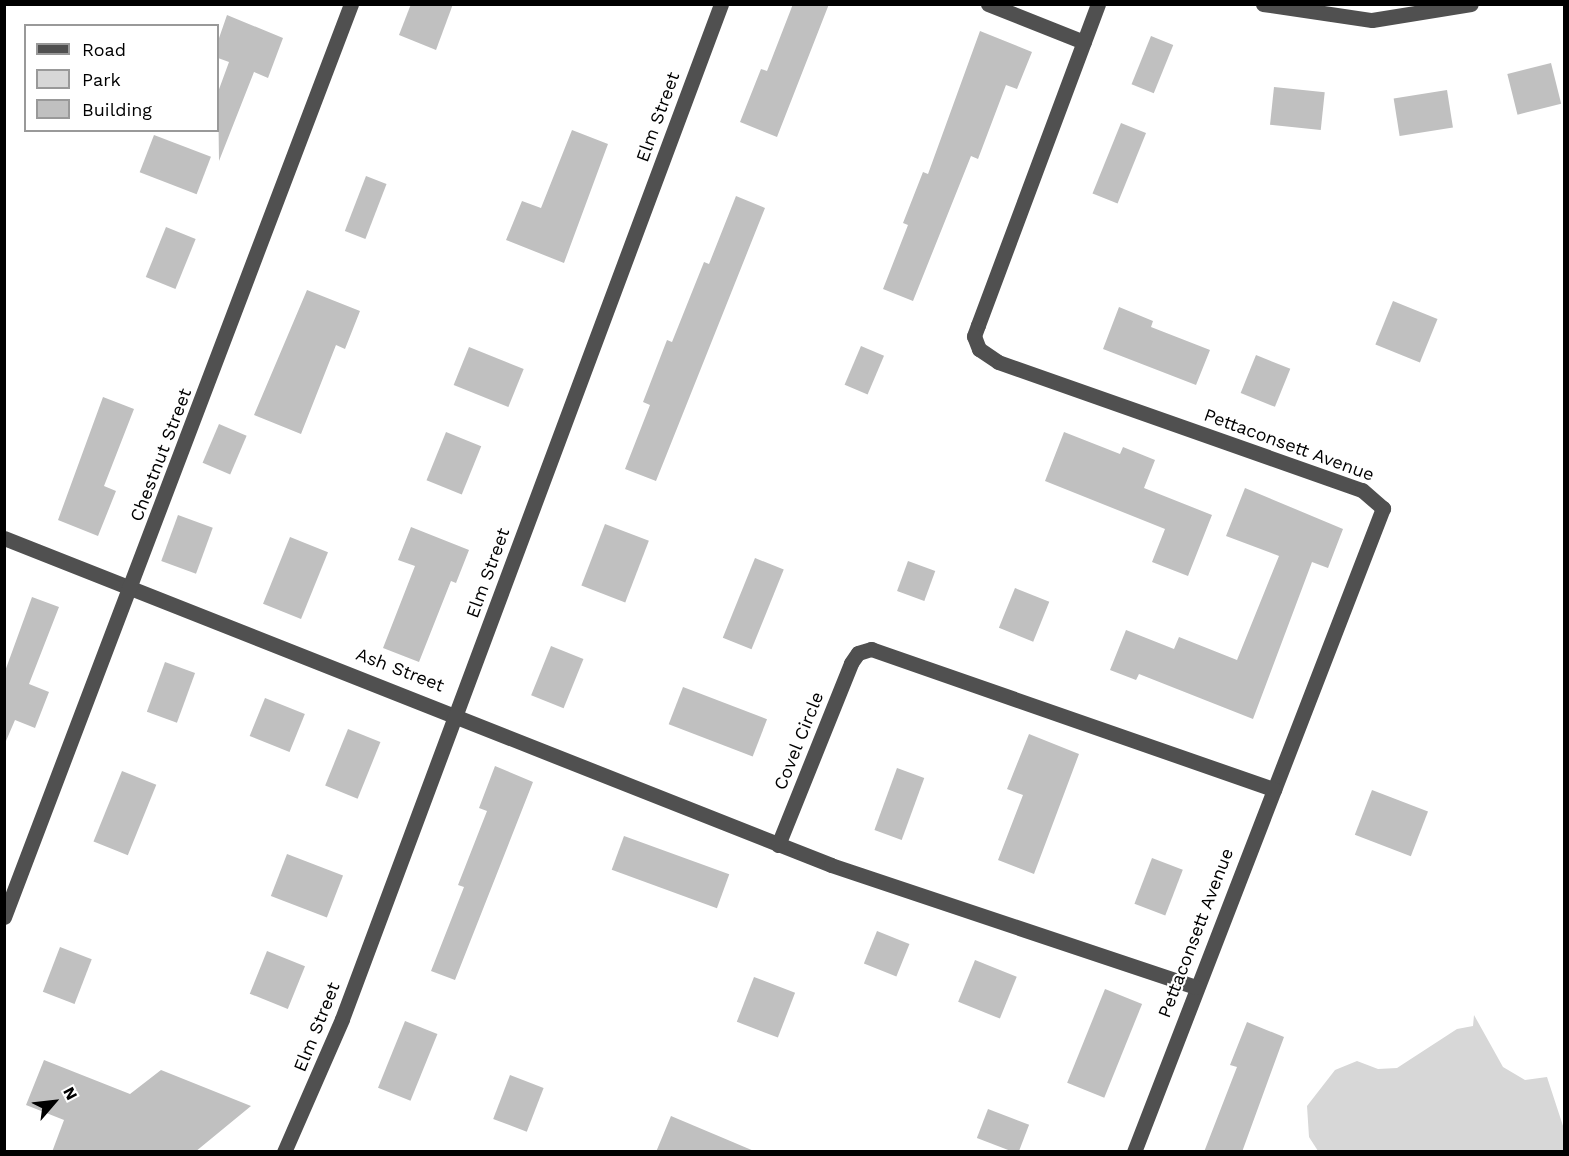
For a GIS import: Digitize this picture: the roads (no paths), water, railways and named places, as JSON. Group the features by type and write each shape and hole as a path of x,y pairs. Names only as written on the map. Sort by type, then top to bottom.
{"street":[{"name":"Chestnut Street","path":"4,917 132,586 351,4"},
{"name":"Elm Street","path":"284,1152 342,1019 721,4"},
{"path":"988,4 1084,42"},
{"name":"Pettaconsett Avenue","path":"1098,4 974,336 979,349 988,357 1362,490 1383,508 1134,1152"},
{"path":"1263,4 1372,20 1471,4"},
{"name":"Ash Street","path":"4,538 456,713 778,845"},
{"name":"Covel Circle","path":"778,845 851,663 858,653 871,649 1274,789"},
{"path":"778,845 1196,987"}]}
